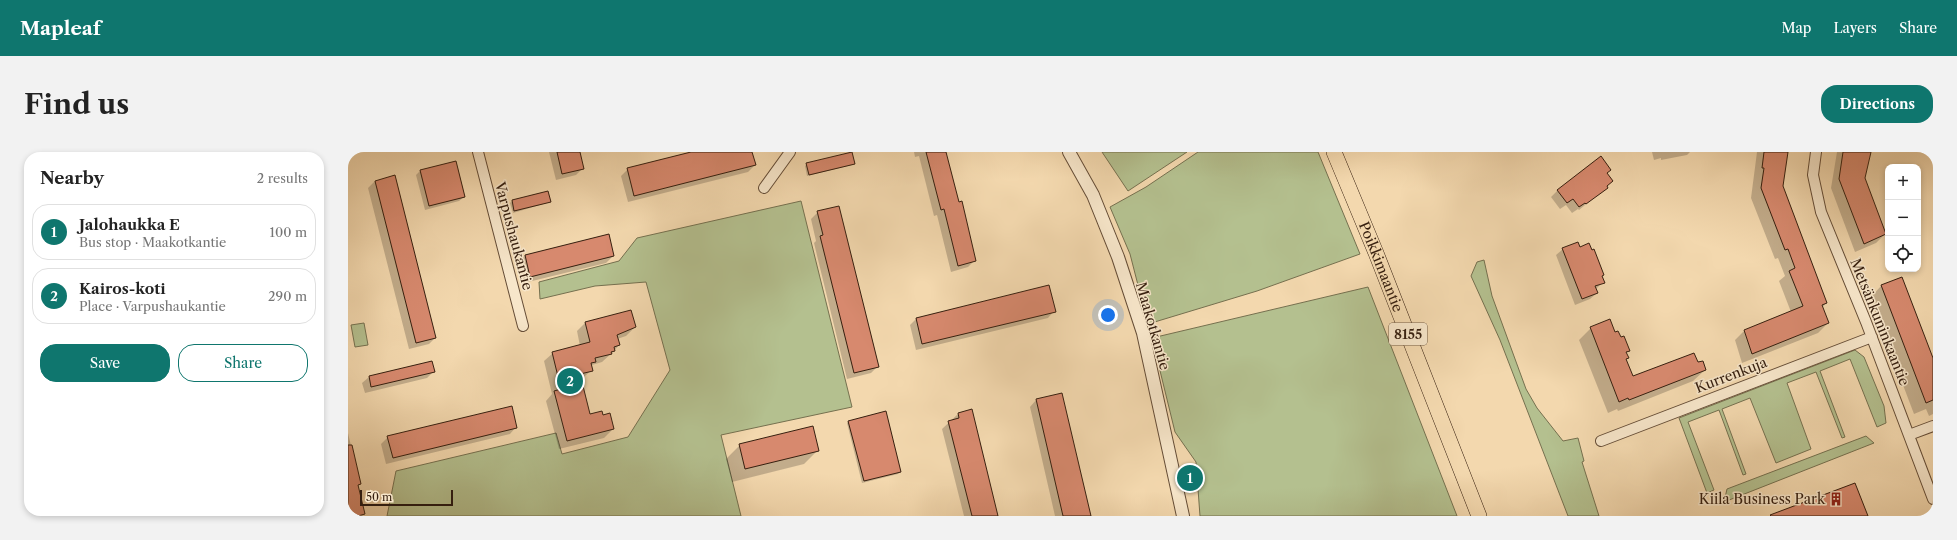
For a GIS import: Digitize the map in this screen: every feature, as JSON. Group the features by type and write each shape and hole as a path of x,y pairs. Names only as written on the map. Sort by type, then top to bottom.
{"main road":[{"name":"Poikkimaantie","path":"1334,152 1376,253 1479,516"}],"street":[{"name":"Varpushaukantie","path":"478,152 523,326"},
{"path":"764,188 790,152"},
{"name":"Maakotkantie","path":"1069,152 1093,195 1118,257 1143,333 1183,516"},
{"name":"Metsänkuninkaantie","path":"1816,152 1813,175 1821,212 1872,337 1933,499"},
{"name":"Kurrenkuja","path":"1601,441 1872,337"},
{"path":"1910,435 1933,426"}],"green space":[{"path":"1102,152 1187,152 1128,191"},
{"path":"1198,152 1318,152 1360,254 1257,291 1148,324 1130,254 1110,207 1146,187"},
{"path":"801,201 852,407 721,435 741,516 387,516 396,471 556,433 562,454 628,437 670,370 646,282 595,286 540,299 539,282 619,261 637,238"},
{"path":"1484,260 1492,296 1526,389 1537,408 1563,441 1578,438 1584,461 1582,462 1599,516 1568,516 1500,340 1471,276 1477,262"},
{"path":"1368,287 1457,516 1200,516 1196,462 1175,432 1152,338"},
{"path":"364,323 368,345 355,347 351,325"},
{"path":"1855,350 1864,357 1884,406 1886,423 1877,427 1850,359 1820,371 1845,437 1842,438 1816,372 1787,383 1811,449 1776,463 1750,398 1722,409 1746,474 1743,475 1719,410 1688,422 1714,490 1707,493 1679,418"},
{"path":"1866,436 1874,443 1724,502 1727,489"}],"building":[{"path":"557,152 580,152 584,169 562,174"},
{"path":"691,152 752,152 756,165 634,196 627,168"},
{"path":"852,152 855,164 809,175 806,163"},
{"path":"926,152 946,152 959,202 962,201 976,261 958,266 944,209 941,210"},
{"path":"1764,152 1788,152 1783,186 1827,303 1822,305 1829,323 1752,354 1744,330 1803,306 1789,271 1795,268 1788,249 1785,250 1761,188 1764,168 1762,168"},
{"path":"1843,152 1871,152 1865,178 1885,234 1864,244 1839,179"},
{"path":"1601,156 1611,170 1607,173 1613,181 1607,186 1608,188 1586,204 1585,203 1579,207 1573,199 1567,203 1557,190"},
{"path":"456,161 465,197 429,206 420,170"},
{"path":"395,175 436,338 416,343 375,181"},
{"path":"548,191 551,202 514,211 512,200"},
{"path":"839,206 879,367 854,373 820,236 823,235 817,211"},
{"path":"609,234 614,256 530,277 525,255"},
{"path":"1578,242 1580,247 1589,243 1592,250 1594,249 1604,275 1602,276 1605,283 1595,286 1598,293 1582,299 1562,248"},
{"path":"1902,277 1933,358 1933,400 1926,403 1881,285"},
{"path":"1049,285 1056,312 922,344 916,318"},
{"path":"631,310 636,327 617,335 620,345 614,347 615,351 611,352 612,354 595,358 596,362 591,363 593,371 580,374 590,414 602,411 603,415 610,413 614,429 567,441 554,391 561,389 552,352 590,342 585,322"},
{"path":"1610,319 1615,332 1618,331 1621,337 1624,336 1630,351 1626,352 1629,358 1626,359 1633,376 1694,353 1698,362 1703,361 1706,370 1629,400 1628,398 1619,402 1590,327"},
{"path":"432,361 435,372 371,387 369,376"},
{"path":"1062,393 1091,516 1063,516 1036,399"},
{"path":"512,406 517,428 393,458 387,436"},
{"path":"972,409 998,516 972,516 948,421 959,418 958,413"},
{"path":"886,411 901,472 864,481 848,421"},
{"path":"813,426 819,451 745,469 739,444"},
{"path":"348,445 352,445 361,484 358,485 365,514 358,516 348,516"},
{"name":"Kiila Business Park","path":"1855,483 1868,516 1770,515"}],"place":[{"name":"Kairos-koti","path":"570,381"},
{"name":"Jalohaukka E","path":"1190,478"},
{"name":"Kiila Business Park","path":"1836,499"}]}
